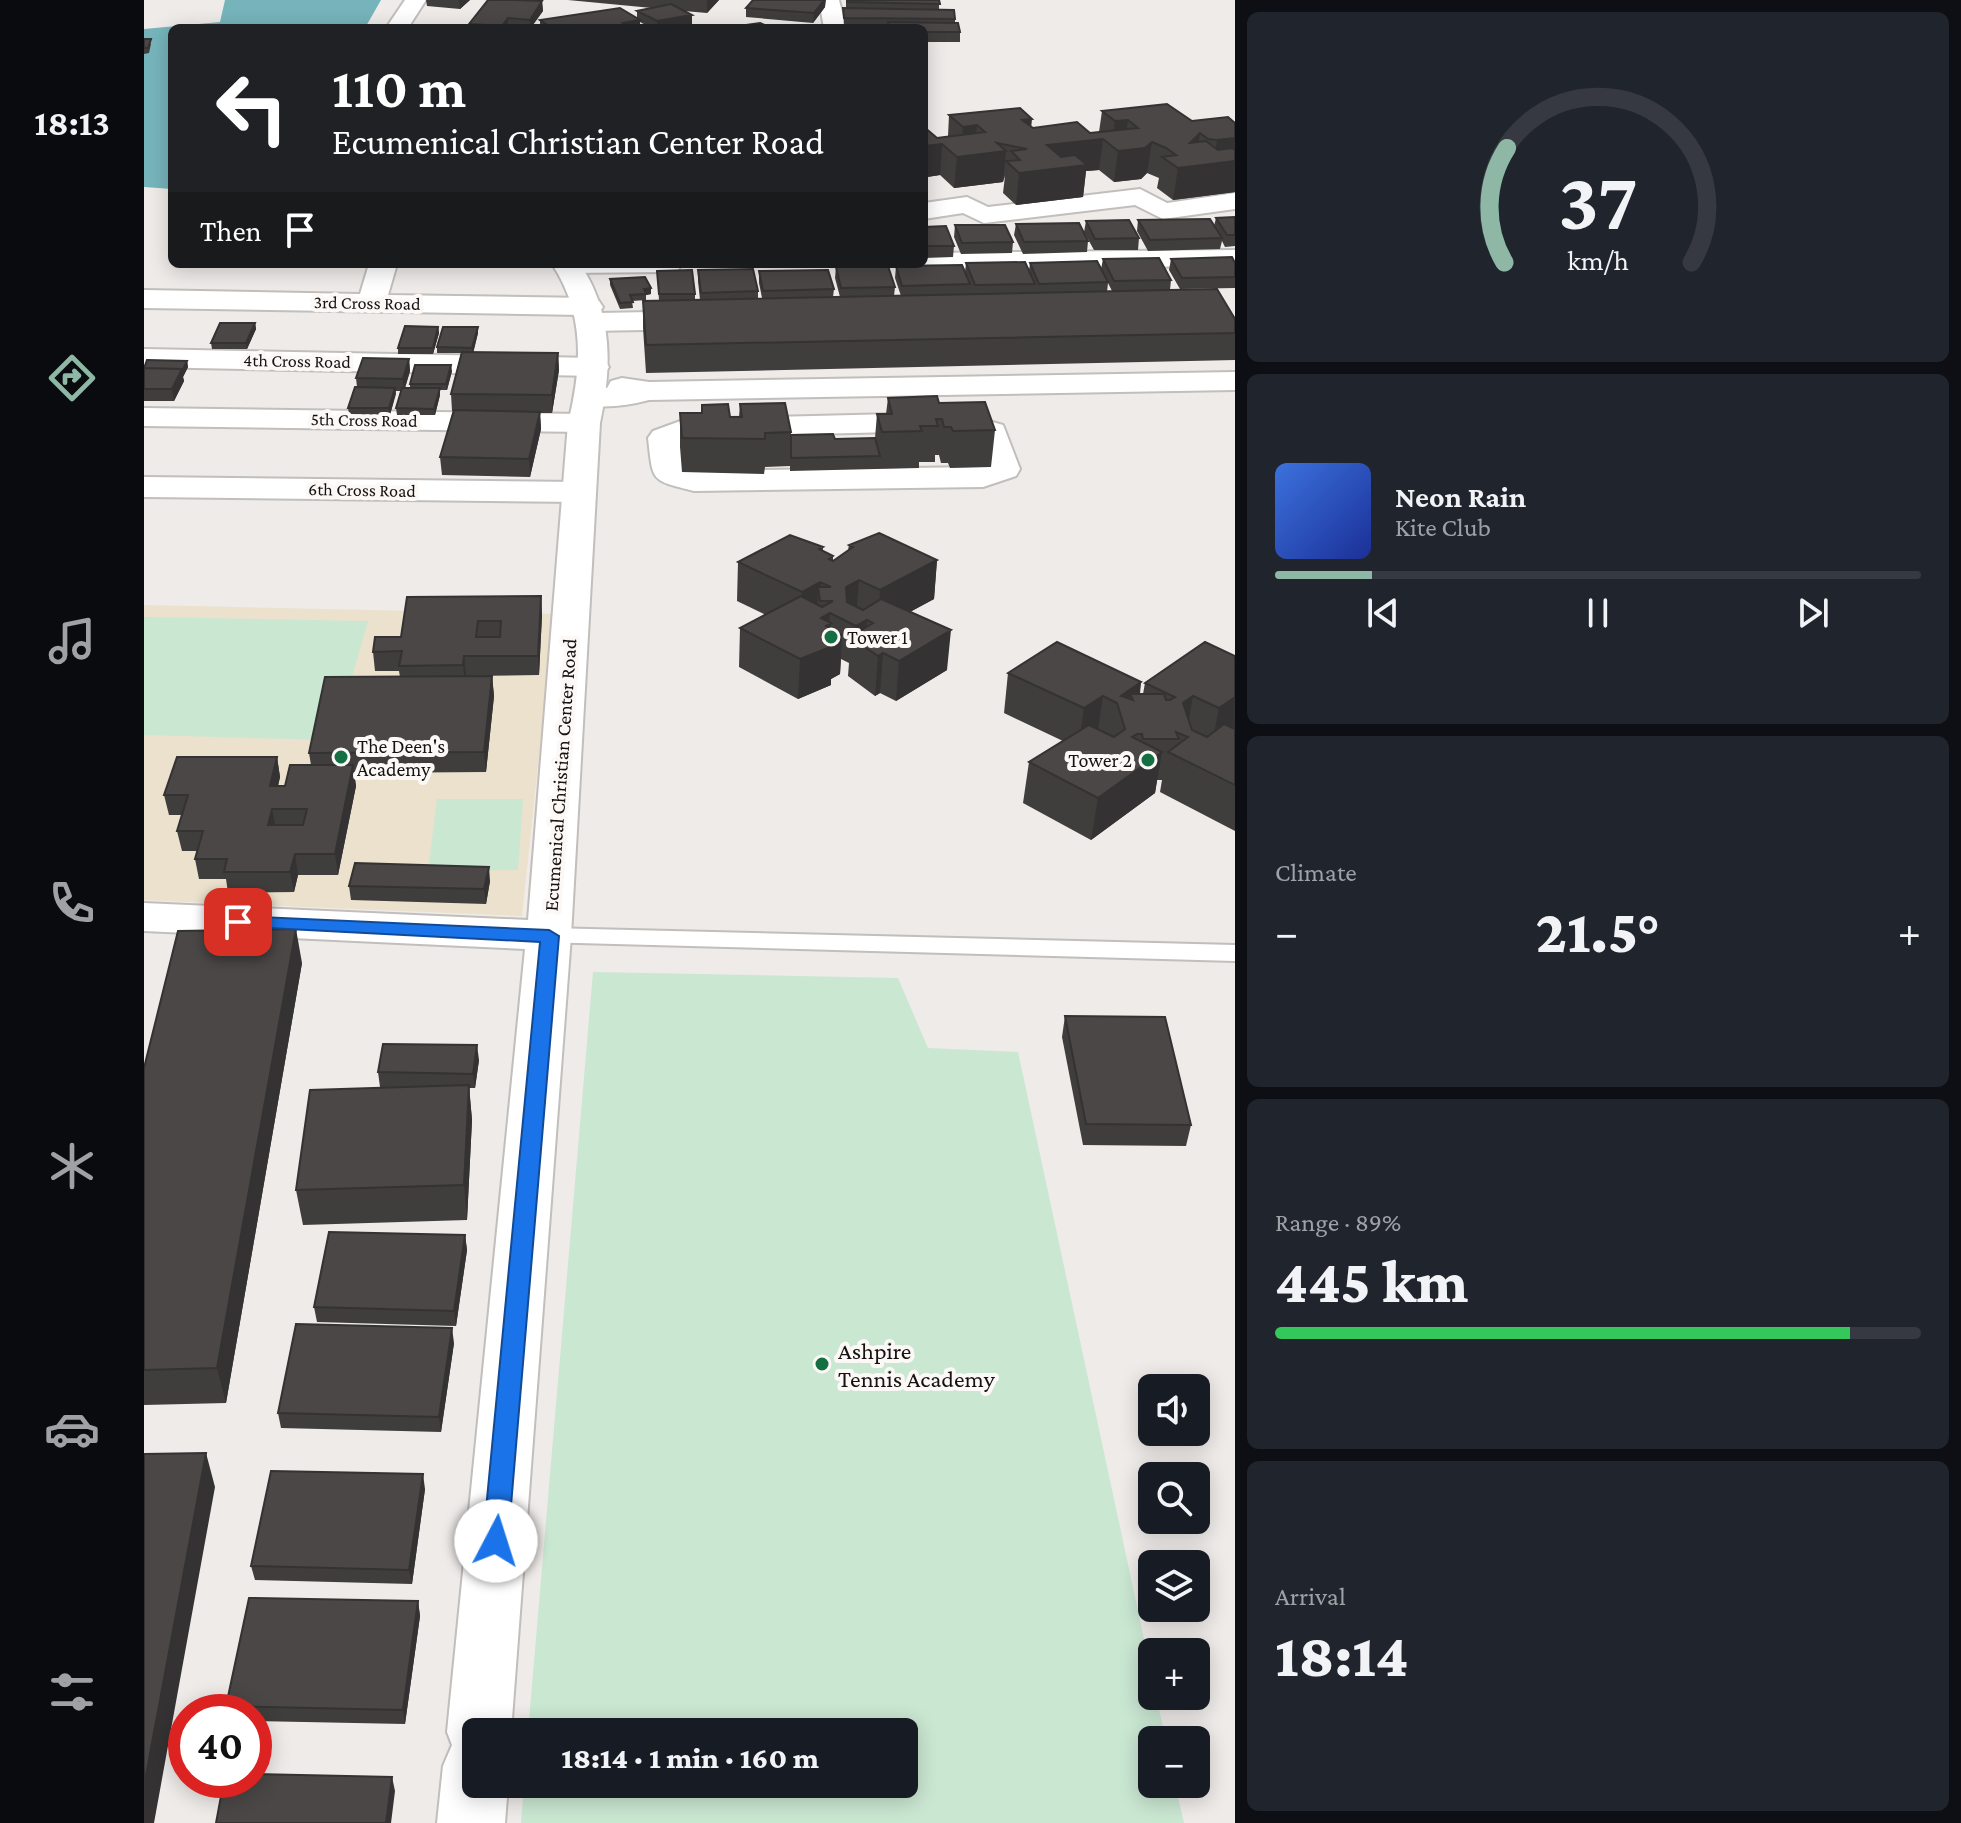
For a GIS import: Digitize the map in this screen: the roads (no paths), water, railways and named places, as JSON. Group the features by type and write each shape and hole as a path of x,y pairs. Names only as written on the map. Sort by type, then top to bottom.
{"street":[{"path":"399,24 416,0"},
{"path":"829,0 834,24"},
{"path":"928,210 967,205 984,215 1140,197 1163,211 1235,201"},
{"path":"928,261 1235,258"},
{"path":"371,303 382,268"},
{"name":"Ecumenical Christian Center Road","path":"144,917 549,936 579,492 590,394 590,314 579,281 569,268"},
{"path":"616,268 633,321"},
{"name":"3rd Cross Road","path":"144,299 371,303 590,314 633,321 728,319"},
{"name":"4th Cross Road","path":"144,358 590,394"},
{"path":"889,408 1235,381"},
{"path":"590,394 625,397 649,391 771,410"},
{"name":"5th Cross Road","path":"144,417 590,394"},
{"path":"771,410 686,428 664,438 668,473 694,481 983,477 1004,469 992,432 889,408"},
{"path":"647,433 652,421 672,414 889,408 972,409 1000,416 1019,432"},
{"name":"6th Cross Road","path":"144,487 579,492"},
{"path":"480,1718 549,936"},
{"path":"471,1823 473,1798"}],"lane":[{"path":"549,936 1235,953"}],"water":[{"path":"225,0 381,0 367,24 198,24 220,22"},
{"path":"168,27 168,189 144,187 144,29"}],"place":[{"name":"Tower 1","path":"831,637"},
{"name":"The Deen's Academy","path":"341,757"},
{"name":"Tower 2","path":"1148,760"},
{"name":"Ashpire Tennis Academy","path":"822,1364"}]}
